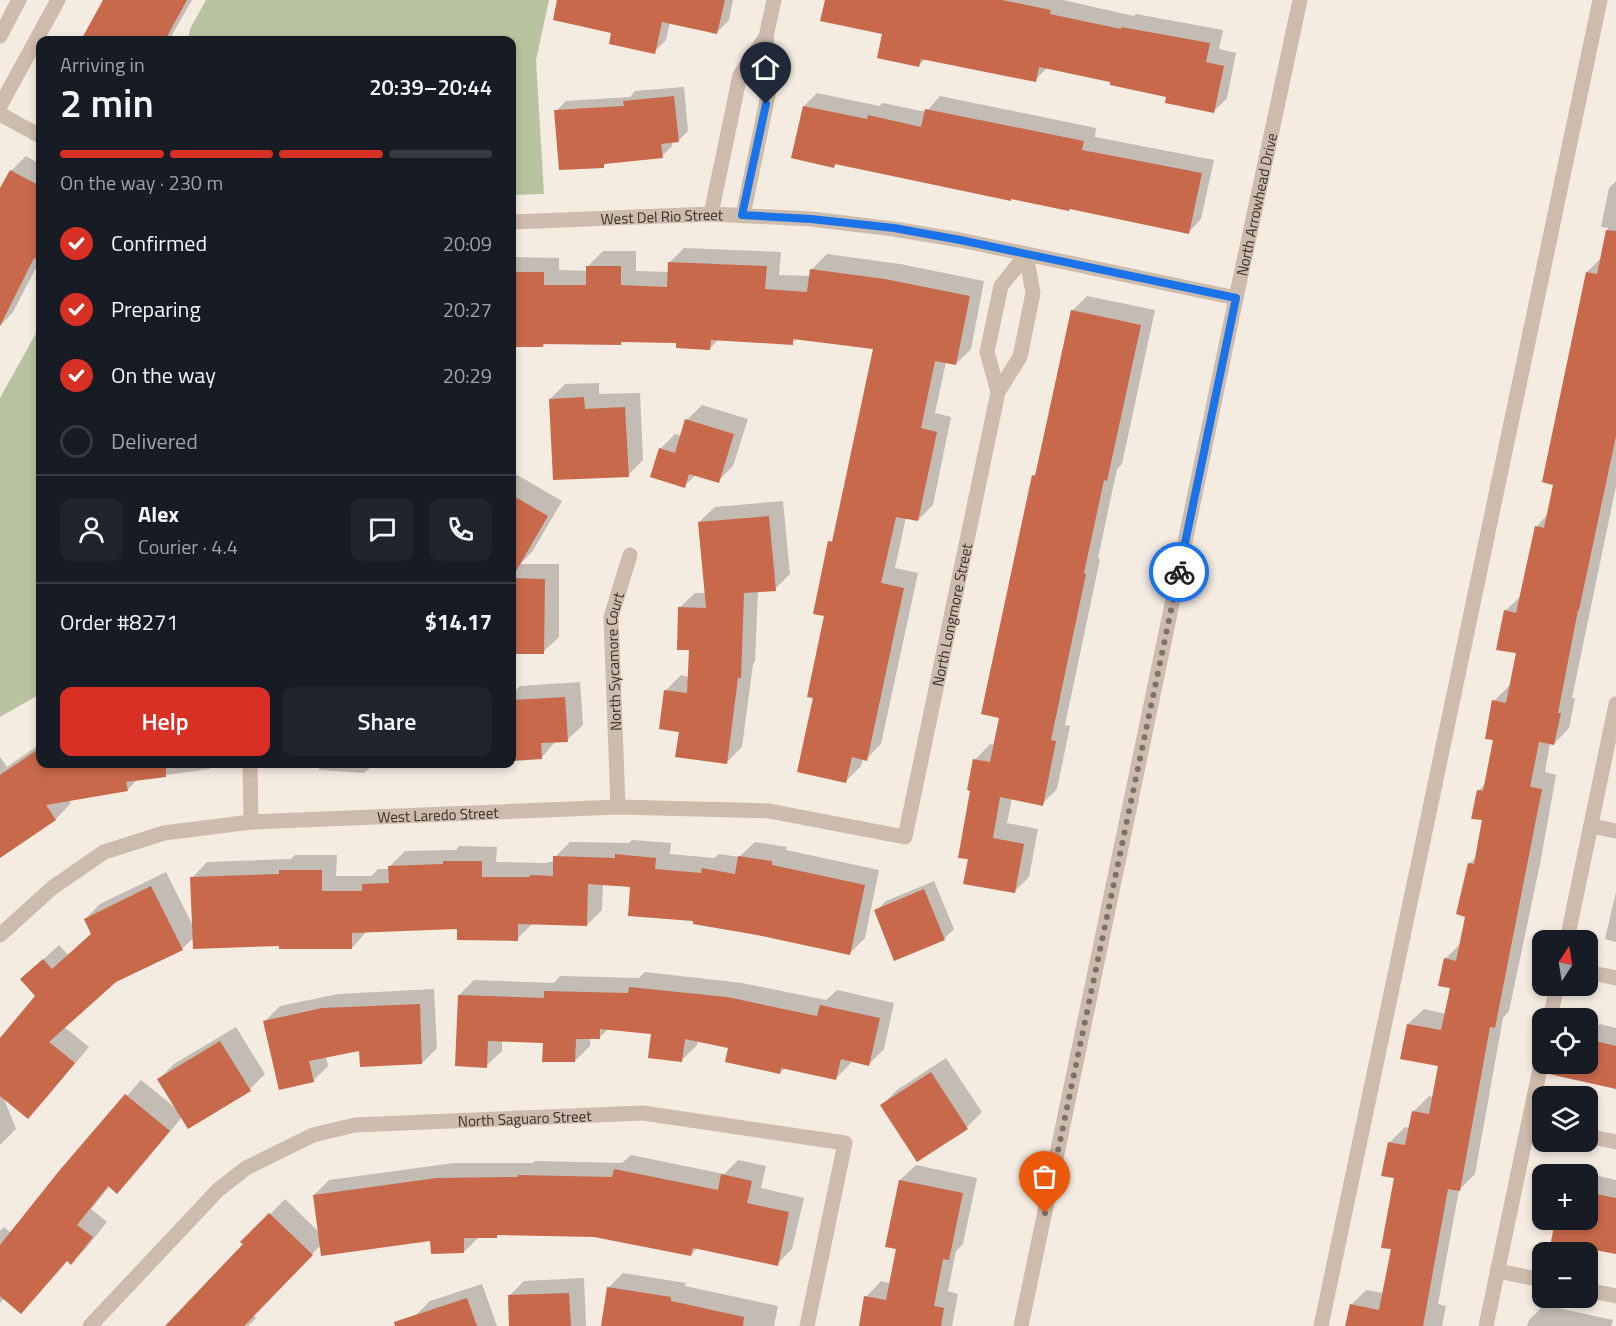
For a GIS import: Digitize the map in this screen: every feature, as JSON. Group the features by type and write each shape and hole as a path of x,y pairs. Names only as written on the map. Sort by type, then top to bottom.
{"street":[{"path":"0,36 19,0"},
{"path":"38,36 58,0"},
{"path":"742,215 771,81 766,36 774,0"},
{"name":"North Arrowhead Drive","path":"1021,1326 1300,0"},
{"path":"1321,1326 1600,0"},
{"path":"711,214 740,75 766,36"},
{"path":"0,106 36,40"},
{"path":"0,114 36,134"},
{"name":"West Del Rio Street","path":"516,222 711,214 811,219 894,228 1236,298"},
{"name":"North Longmore Street","path":"998,392 987,352 1001,286 1026,255"},
{"name":"North Longmore Street","path":"905,837 998,392 1020,357 1023,347 1033,293 1026,255"},
{"name":"North Sycamore Court","path":"618,807 611,617 630,555"},
{"path":"1569,930 1616,704"},
{"path":"250,768 251,822"},
{"name":"West Laredo Street","path":"0,935 52,888 104,852 164,833 251,822 618,807 769,811 905,837"},
{"path":"1591,826 1616,831"},
{"path":"1598,974 1616,978"},
{"name":"North Saguaro Street","path":"90,1326 218,1190 246,1168 314,1135 355,1125 643,1113 845,1143 807,1326"},
{"path":"1486,1326 1532,1137"},
{"path":"1598,1138 1616,1142"},
{"path":"1498,1271 1532,1278"},
{"path":"1598,1292 1616,1296"}],"green space":[{"path":"206,0 549,0 536,60 544,194 516,195 516,36 188,36"},
{"path":"36,333 36,696 0,717 0,398"}],"building":[{"path":"103,0 187,0 167,36 83,36"},
{"path":"557,0 725,0 717,34 662,22 655,54 609,44 611,33 553,20"},
{"path":"825,0 1002,0 1051,10 1050,14 1121,29 1121,27 1210,43 1206,62 1224,66 1214,113 1165,103 1166,97 1110,85 1110,82 1039,67 1036,82 921,59 919,67 877,58 882,34 820,21"},
{"path":"674,96 679,142 661,144 663,158 604,164 604,168 559,170 554,110 624,106 623,101"},
{"path":"803,106 867,119 868,115 921,127 925,109 1084,141 1082,150 1202,173 1189,234 1070,209 1069,211 1011,199 1011,201 835,164 834,168 791,158"},
{"path":"10,170 36,184 36,259 34,258 0,326 0,188"},
{"path":"1606,230 1616,231 1616,436 1578,610 1554,745 1539,742 1530,787 1542,789 1495,1028 1490,1027 1460,1191 1448,1189 1423,1326 1345,1326 1350,1304 1379,1310 1391,1249 1381,1248 1394,1178 1381,1176 1388,1142 1405,1145 1412,1111 1429,1114 1438,1066 1400,1059 1407,1024 1441,1030 1450,988 1438,986 1444,958 1456,961 1465,917 1456,914 1468,863 1474,864 1482,820 1471,819 1477,790 1483,791 1493,740 1485,739 1492,700 1506,703 1516,653 1496,650 1504,610 1516,613 1535,526 1544,528 1553,485 1542,482 1586,272 1597,274"},
{"path":"668,262 767,266 765,289 807,292 810,269 885,279 970,296 956,365 935,361 921,428 937,432 918,521 896,517 881,583 904,588 867,761 852,757 846,783 797,772 813,698 807,697 824,616 813,614 828,541 832,542 873,349 793,339 793,345 711,340 710,350 676,348 676,343 621,342 621,345 543,344 543,347 516,347 516,272 544,272 544,285 586,285 586,266 621,266 621,285 667,287"},
{"path":"1071,310 1141,325 1107,481 1104,480 1084,573 1086,574 1051,740 1056,741 1043,806 1000,797 993,838 1024,844 1015,893 963,884 968,859 958,858 970,791 967,790 973,759 990,762 999,718 981,714 1032,475 1035,476"},
{"path":"584,397 585,409 625,407 629,477 553,480 549,399"},
{"path":"685,419 734,434 719,483 689,474 685,488 650,477 659,448 675,453"},
{"path":"516,497 548,516 516,571"},
{"path":"769,516 776,591 744,593 741,678 738,678 727,764 675,757 679,732 659,729 664,690 687,693 689,650 677,650 678,607 706,608 698,522"},
{"path":"516,578 545,579 544,654 516,654"},
{"path":"565,697 568,742 541,743 542,759 516,761 516,700"},
{"path":"36,751 36,768 166,768 166,777 126,782 128,791 46,805 56,820 0,858 0,775"},
{"path":"615,854 656,858 655,869 701,873 702,868 735,874 738,856 772,861 772,865 865,885 850,955 693,924 693,921 628,916 630,887 588,884 587,926 518,924 518,941 457,940 457,929 352,933 352,949 279,949 279,946 193,949 190,877 279,874 279,870 322,870 322,891 362,891 362,884 389,883 388,866 443,864 443,861 482,861 482,877 553,876 553,856 615,858"},
{"path":"151,886 183,950 116,982 49,1042 75,1063 28,1119 0,1096 0,1038 35,996 20,979 43,959 52,969 91,934 84,919"},
{"path":"924,889 945,940 894,961 874,910"},
{"path":"629,987 727,997 817,1016 820,1005 880,1018 869,1066 841,1059 836,1080 781,1068 780,1074 725,1062 728,1048 685,1039 682,1062 648,1058 651,1034 600,1029 600,1039 576,1039 575,1062 542,1062 543,1043 488,1041 487,1068 455,1066 458,995 544,998 544,991 628,993"},
{"path":"420,1004 422,1064 360,1067 359,1051 309,1061 314,1082 279,1090 263,1021 322,1008"},
{"path":"220,1041 251,1091 188,1129 157,1079"},
{"path":"1598,1042 1616,1046 1616,1089 1549,1074 1598,1074"},
{"path":"931,1072 968,1129 917,1162 880,1105"},
{"path":"125,1094 170,1131 117,1194 108,1186 77,1225 93,1237 71,1265 67,1261 21,1314 0,1296 0,1245"},
{"path":"614,1169 718,1190 721,1174 752,1181 747,1203 789,1212 778,1266 693,1248 691,1256 594,1237 497,1235 497,1238 464,1238 464,1253 431,1254 430,1241 321,1256 313,1195 437,1178 518,1177 518,1175 612,1177"},
{"path":"899,1180 963,1193 949,1260 943,1259 934,1306 944,1308 941,1326 859,1326 864,1296 886,1300 896,1249 885,1247"},
{"path":"1598,1194 1616,1198 1616,1254 1598,1251 1598,1242 1551,1242 1553,1230 1598,1230"},
{"path":"269,1213 313,1255 244,1326 165,1326 243,1244 240,1242"},
{"path":"607,1287 671,1297 671,1301 744,1317 743,1326 601,1326"},
{"path":"569,1293 571,1326 509,1326 508,1295"},
{"path":"467,1298 477,1326 395,1326 394,1322"}],"way so far":[{"path":"1045,1213 1179,572"}],"route":[{"path":"766,104 742,215 811,219 894,228 1236,298 1179,572"}]}
